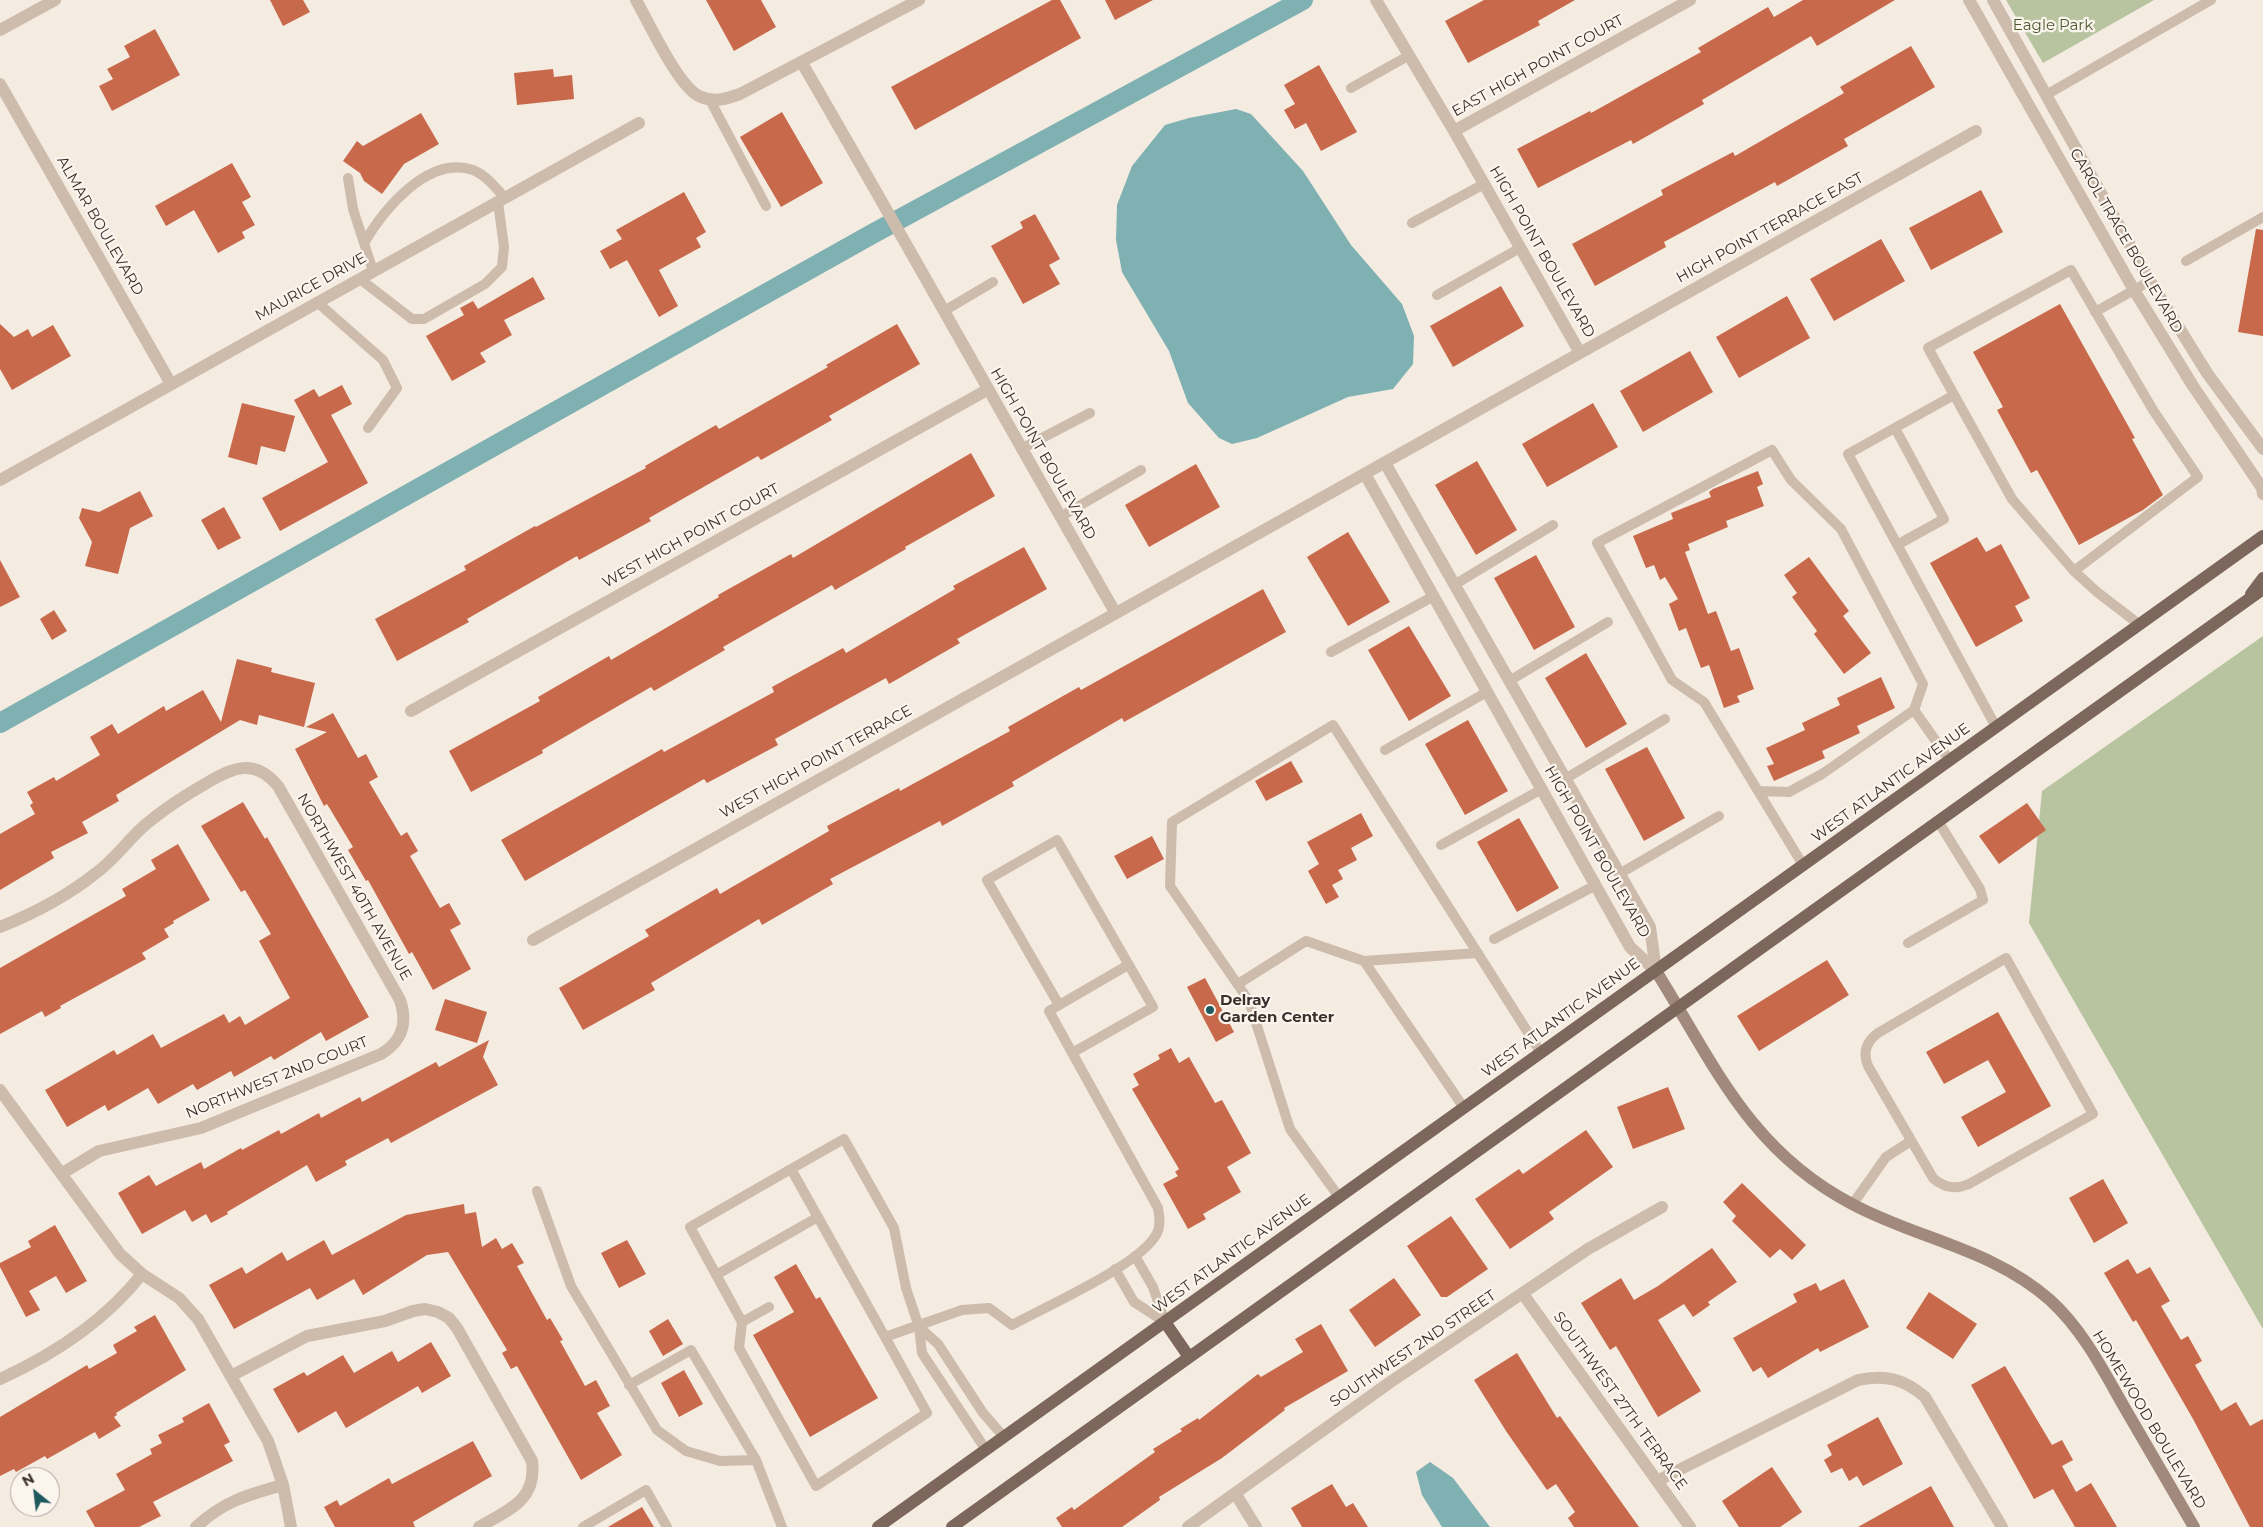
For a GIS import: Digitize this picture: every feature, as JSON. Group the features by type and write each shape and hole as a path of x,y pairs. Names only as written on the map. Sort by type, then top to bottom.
{"main road":[{"name":"WEST ATLANTIC AVENUE","path":"878,1527 2263,536"},
{"path":"2247,600 2263,578"},
{"path":"952,1527 2263,589"},
{"path":"1165,1322 1189,1358"}],"street":[{"path":"0,30 55,0"},
{"path":"636,0 683,82 698,96 710,100 724,100 740,94 919,0"},
{"name":"HIGH POINT BOULEVARD","path":"802,63 903,237 1021,449 1115,612 1580,353 1454,131 1376,0"},
{"name":"EAST HIGH POINT COURT","path":"1454,131 1690,0"},
{"name":"CAROL TRACE BOULEVARD","path":"1969,0 2134,290 2193,386 2262,488 2263,494"},
{"name":"CAROL TRACE BOULEVARD","path":"1993,0 2150,281 2208,373 2263,449"},
{"name":"ALMAR BOULEVARD","path":"0,84 171,384"},
{"name":"MAURICE DRIVE","path":"0,480 639,123"},
{"name":"HIGH POINT TERRACE EAST","path":"1580,353 1976,131"},
{"name":"WEST HIGH POINT COURT","path":"411,711 988,390"},
{"name":"HIGH POINT BOULEVARD","path":"1385,463 1650,927 1656,971"},
{"name":"HIGH POINT BOULEVARD","path":"1365,474 1630,947 1656,971"},
{"name":"WEST HIGH POINT TERRACE","path":"532,940 1115,612"},
{"name":"NORTHWEST 40TH AVENUE","path":"0,927 44,908 67,895 98,872 145,826 175,801 226,771 238,767 259,769 270,776 278,786 400,1000 404,1012 404,1025 400,1037 392,1047"},
{"name":"HOMEWOOD BOULEVARD","path":"1656,971 1725,1088 1752,1124 1782,1155 1814,1182 1852,1205 1982,1257 2019,1276 2050,1300 2071,1323 2092,1351 2194,1527"},
{"name":"NORTHWEST 2ND COURT","path":"61,1174 74,1164 99,1151 200,1128 381,1054 392,1047"},
{"path":"0,1090 120,1254 142,1274 168,1289 198,1319 268,1441 283,1486 291,1527"},
{"name":"SOUTHWEST 2ND STREET","path":"1188,1527 1389,1383 1588,1249 1662,1207"},
{"path":"0,1378 62,1346 101,1318 123,1298 142,1274"},
{"name":"SOUTHWEST 27TH TERRACE","path":"1523,1294 1690,1527"},
{"path":"231,1376 307,1336 334,1329 361,1326 426,1309 438,1312 449,1318 457,1328 532,1461 534,1474 531,1487 525,1498 479,1527"},
{"path":"1657,1481 1858,1380 1872,1377 1887,1377 1901,1381 1925,1397 2002,1527"},
{"path":"196,1527 231,1501 245,1495 283,1486"},
{"path":"1236,1493 1256,1527"}],"lane":[{"path":"2046,95 2211,0"},
{"path":"1351,88 1408,56"},
{"path":"710,100 766,206"},
{"path":"360,279 412,319 424,320 486,284 502,267 504,247 501,200 491,182 473,170 451,168 430,173 389,206 364,243"},
{"path":"348,178 353,209 374,271"},
{"path":"1412,224 1484,184"},
{"path":"2186,261 2263,217"},
{"path":"1437,295 1520,248"},
{"path":"2074,571 2198,476 2153,410 2070,270 1928,348 2012,499 2074,571 2097,592 2140,625"},
{"path":"2095,312 2150,281"},
{"path":"944,311 993,282"},
{"path":"317,302 383,360 398,388 368,428"},
{"path":"1954,395 1848,454 1996,727"},
{"path":"1021,449 1090,413"},
{"path":"1895,428 1944,519 1897,545"},
{"path":"1759,791 1789,792 1822,774 1914,710 1923,684 1840,529 1791,480 1772,450 1597,542 1672,680 1704,702 1803,865"},
{"path":"1060,517 1141,470"},
{"path":"1454,585 1553,525"},
{"path":"1331,652 1434,596"},
{"path":"1509,681 1608,622"},
{"path":"1385,750 1487,692"},
{"path":"1914,710 1950,761"},
{"path":"1565,778 1665,719"},
{"path":"1339,1197 1290,1129 1249,1001 1170,886 1172,822 1333,725 1541,1053"},
{"path":"1442,845 1542,789"},
{"path":"1619,874 1719,816"},
{"path":"1908,943 1983,900 1980,889 1938,821"},
{"path":"1059,1005 987,880 1057,840 1153,1007 1072,1053"},
{"path":"1494,939 1596,885"},
{"path":"1238,984 1306,941 1364,961 1478,953"},
{"path":"2006,958 2093,1114 1962,1187 1946,1187 1932,1178 1912,1141 1866,1062 1868,1042 1878,1033 2006,958"},
{"path":"1364,961 1464,1108"},
{"path":"886,1338 962,1310 989,1308 1012,1325 1114,1270 1135,1256 1155,1237 1160,1223 1158,1208 1049,1011 1128,965"},
{"path":"791,1169 927,1413 816,1486 739,1348 742,1322 690,1227 791,1169 844,1139 894,1228 906,1288 919,1327 922,1353 986,1450"},
{"path":"1852,1205 1886,1157 1912,1141"},
{"path":"537,1191 571,1286 657,1430 686,1451 720,1461 756,1460"},
{"path":"716,1275 818,1217"},
{"path":"1135,1256 1153,1287 1165,1322"},
{"path":"1114,1270 1134,1302 1165,1322"},
{"path":"742,1322 769,1307"},
{"path":"919,1327 938,1344 983,1413 1004,1437"},
{"path":"629,1385 691,1350 756,1460 782,1527"},
{"path":"583,1527 646,1490 667,1527"}],"green space":[{"name":"Eagle Park","path":"2006,0 2154,0 2043,63"},
{"path":"2263,636 2263,1329 2029,923 2042,791"}],"water":[{"path":"1236,109 1251,114 1303,171 1351,245 1402,304 1414,336 1413,364 1393,389 1348,397 1257,438 1232,444 1219,438 1188,403 1169,351 1122,272 1116,240 1117,205 1132,166 1165,125 1189,118"},
{"path":"1430,1462 1453,1478 1490,1527 1442,1527 1422,1495 1416,1472"}],"building":[{"path":"270,0 303,0 310,12 283,26"},
{"path":"706,0 761,0 776,27 734,51"},
{"path":"1052,0 1060,0 1081,38 915,130 891,87"},
{"path":"1105,0 1153,0 1115,20"},
{"path":"1484,0 1575,0 1538,21 1540,25 1468,63 1445,21"},
{"path":"1803,0 1895,0 1817,46 1811,36 1702,100 1704,104 1633,144 1631,140 1538,188 1517,149 1590,111 1591,113 1701,52 1698,48 1768,7 1774,17"},
{"path":"155,29 180,75 112,111 99,86 113,79 107,69 130,57 124,46"},
{"path":"1911,46 1935,87 1844,139 1848,146 1777,186 1775,182 1664,242 1666,247 1595,286 1572,244 1663,195 1661,190 1733,152 1735,156 1844,93 1840,87"},
{"path":"1319,65 1357,132 1321,151 1306,123 1295,129 1284,110 1295,104 1284,85"},
{"path":"553,69 554,77 572,75 574,99 517,105 514,73"},
{"path":"782,112 823,183 781,207 740,137"},
{"path":"421,113 439,144 404,164 382,194 364,181 360,173 343,161 357,141 363,146"},
{"path":"232,163 251,197 242,202 255,225 242,232 245,238 218,253 194,210 166,226 155,206"},
{"path":"1981,190 2003,232 1931,270 1909,228"},
{"path":"684,192 706,232 696,238 701,247 659,270 678,306 659,317 627,260 610,269 600,251 622,239 616,230"},
{"path":"1035,214 1060,259 1049,265 1060,284 1023,304 991,246 1023,228 1020,222"},
{"path":"2256,229 2263,230 2263,336 2238,332"},
{"path":"1881,239 1905,281 1834,321 1810,279"},
{"path":"533,277 545,299 504,320 512,335 480,353 486,362 452,381 426,336 464,315 460,308 473,301 478,309"},
{"path":"1501,286 1524,326 1453,367 1430,326"},
{"path":"1787,296 1810,338 1739,378 1716,337"},
{"path":"2060,304 2135,438 2132,439 2163,495 2143,510 2079,545 2037,470 2031,473 1997,410 2003,407 1973,352"},
{"path":"0,324 14,337 28,329 32,337 53,325 71,356 12,390 0,369"},
{"path":"897,324 920,364 829,416 832,420 761,460 758,456 649,518 651,521 579,560 577,556 467,619 469,622 397,661 375,619 466,570 464,566 535,526 646,468 645,466 716,425 719,429 828,367 826,365"},
{"path":"1690,351 1713,392 1643,432 1620,391"},
{"path":"342,385 352,404 331,415 368,483 280,531 262,498 328,462 294,400 314,389 319,397"},
{"path":"242,403 295,416 285,452 261,446 257,465 228,457"},
{"path":"1593,403 1618,447 1547,487 1522,444"},
{"path":"971,453 995,496 905,547 906,549 835,590 832,585 723,647 725,650 654,691 651,687 542,750 543,753 471,792 449,751 540,701 538,697 609,656 611,660 719,597 718,595 791,554 793,558"},
{"path":"1477,461 1517,530 1476,555 1435,485"},
{"path":"1196,464 1220,507 1149,547 1125,505"},
{"path":"1758,471 1763,484 1757,487 1764,506 1726,521 1728,527 1688,544 1690,550 1685,552 1708,614 1716,611 1731,651 1739,648 1754,689 1737,696 1740,702 1724,708 1709,665 1701,668 1686,628 1679,631 1669,604 1678,599 1665,577 1660,580 1654,565 1646,568 1633,536 1673,519 1671,513 1711,497 1709,492 1713,489"},
{"path":"140,491 153,516 130,528 118,574 85,566 92,542 79,518 82,508 99,512"},
{"path":"224,507 241,538 218,550 201,520"},
{"path":"1348,532 1390,602 1348,626 1307,557"},
{"path":"1977,537 1986,552 2001,544 2030,598 2015,606 2023,621 1976,647 1930,563"},
{"path":"1024,547 1047,589 957,639 960,643 889,684 886,678 775,739 778,745 707,783 704,779 525,881 501,840 662,749 664,752 774,692 772,687 843,648 846,653 955,589 953,586"},
{"path":"1536,555 1575,627 1534,650 1494,578"},
{"path":"1809,557 1849,611 1843,616 1871,653 1844,674 1814,634 1817,631 1792,597 1797,593 1784,575"},
{"path":"0,560 20,597 0,607"},
{"path":"1263,589 1286,632 1124,722 1122,718 1012,782 1014,786 942,826 940,821 830,879 833,884 762,925 759,919 651,983 655,990 583,1030 559,988 649,936 645,930 717,888 720,894 829,831 827,826 899,788 900,791 1010,731 1008,727 1079,687 1081,690"},
{"path":"54,610 67,631 52,640 40,619"},
{"path":"1409,626 1451,696 1409,721 1368,650"},
{"path":"1586,653 1627,724 1586,748 1545,678"},
{"path":"237,659 272,668 271,672 315,683 304,727 259,715 257,725 240,720 116,795 119,801 82,822 88,833 51,852 54,858 0,890 0,834 35,814 30,805 33,803 27,792 54,777 56,781 100,755 90,737 112,724 118,734 164,706 166,711 203,690 221,722"},
{"path":"1881,677 1895,708 1857,726 1860,733 1822,751 1825,758 1774,781 1767,766 1774,764 1766,748 1805,730 1802,723 1840,705 1837,698"},
{"path":"333,713 358,758 366,754 378,777 369,782 401,836 407,832 418,851 410,856 440,908 449,903 461,924 450,930 471,969 433,990 412,952 409,954 368,880 366,881 348,850 353,847 327,804 324,806 295,749 327,732 306,727"},
{"path":"1468,720 1508,791 1465,815 1425,744"},
{"path":"1647,747 1685,818 1644,841 1605,769"},
{"path":"1291,761 1303,782 1266,801 1255,781"},
{"path":"243,802 265,839 267,837 369,1017 326,1041 321,1032 274,1060 271,1056 234,1077 231,1071 197,1090 193,1084 158,1104 148,1088 108,1111 105,1105 67,1127 45,1090 114,1050 117,1055 153,1034 161,1048 224,1014 229,1023 240,1016 245,1025 290,998 259,941 271,934 245,890 241,892 201,826"},
{"path":"2027,803 2046,830 1999,864 1979,836"},
{"path":"1361,813 1373,836 1351,848 1357,860 1338,870 1343,879 1332,885 1339,897 1326,904 1308,871 1319,864 1307,842"},
{"path":"1519,818 1559,888 1517,912 1477,842"},
{"path":"1152,836 1164,859 1127,879 1114,856"},
{"path":"178,844 210,900 173,921 174,923 164,929 169,937 142,953 146,959 60,1006 61,1008 45,1017 42,1011 0,1034 0,968 126,896 122,889 156,869 151,860"},
{"path":"1827,960 1849,995 1759,1051 1737,1016"},
{"path":"1205,978 1234,1032 1216,1042 1187,987"},
{"path":"445,999 487,1012 477,1043 435,1030"},
{"path":"1998,1012 2051,1106 1978,1147 1961,1117 2006,1092 1988,1060 1944,1084 1926,1052"},
{"path":"489,1040 483,1057 498,1085 391,1143 388,1138 345,1161 347,1165 316,1182 307,1165 211,1223 206,1214 192,1222 185,1210 142,1234 118,1193 149,1175 156,1186 201,1162 204,1169 241,1148 242,1150 279,1130 281,1134 319,1113 321,1118 360,1097 362,1102 436,1062 439,1067"},
{"path":"1171,1048 1179,1063 1189,1057 1215,1103 1222,1100 1251,1153 1227,1167 1241,1192 1203,1214 1206,1219 1188,1229 1163,1184 1178,1176 1175,1172 1179,1169 1132,1089 1139,1085 1133,1074 1160,1059 1158,1055"},
{"path":"1668,1087 1685,1129 1633,1149 1617,1107"},
{"path":"1586,1130 1613,1167 1549,1212 1554,1219 1510,1249 1475,1199 1519,1169 1523,1174"},
{"path":"2103,1179 2128,1223 2094,1243 2069,1198"},
{"path":"1742,1183 1806,1245 1792,1260 1780,1249 1770,1258 1732,1221 1736,1216 1723,1202"},
{"path":"464,1204 465,1214 476,1212 482,1247 496,1238 502,1249 512,1243 524,1263 517,1266 547,1320 550,1318 563,1340 560,1341 585,1386 596,1380 610,1406 597,1413 622,1455 581,1480 517,1366 511,1369 502,1353 507,1350 448,1252 427,1255 363,1295 354,1279 317,1300 310,1288 234,1329 209,1285 242,1267 246,1274 282,1252 287,1261 324,1240 332,1255 406,1215"},
{"path":"1451,1216 1488,1269 1447,1297 1441,1297 1407,1246"},
{"path":"55,1225 87,1281 66,1293 56,1276 29,1291 40,1310 26,1317 0,1267 0,1263 31,1247 28,1241"},
{"path":"627,1240 646,1274 619,1288 601,1253"},
{"path":"1712,1248 1737,1282 1708,1302 1710,1305 1693,1317 1684,1304 1658,1320 1701,1391 1658,1417 1616,1346 1610,1350 1581,1303 1621,1278 1634,1300 1658,1286"},
{"path":"2128,1259 2137,1274 2150,1267 2170,1301 2161,1306 2181,1340 2188,1336 2202,1361 2195,1365 2221,1411 2236,1402 2250,1426 2263,1419 2263,1527 2250,1527 2193,1419 2136,1320 2133,1322 2104,1273"},
{"path":"796,1264 816,1299 820,1297 878,1398 810,1437 753,1335 794,1312 774,1277"},
{"path":"1394,1278 1421,1315 1375,1347 1349,1310"},
{"path":"1844,1279 1869,1327 1820,1352 1818,1348 1768,1378 1761,1367 1753,1372 1733,1338 1797,1302 1793,1294 1816,1283 1820,1291"},
{"path":"1929,1292 1977,1324 1953,1359 1906,1328"},
{"path":"155,1315 186,1370 116,1413 117,1415 114,1417 121,1426 99,1439 95,1432 47,1459 45,1456 25,1467 10,1467 10,1471 0,1476 0,1417 87,1365 89,1369 117,1353 113,1345 137,1331 134,1327"},
{"path":"668,1319 683,1344 663,1356 649,1331"},
{"path":"1321,1324 1348,1371 1284,1408 1285,1410 1222,1458 1159,1497 1160,1500 1122,1527 1062,1527 1056,1518 1072,1507 1074,1510 1155,1452 1153,1449 1182,1431 1180,1429 1198,1418 1199,1420 1258,1374 1261,1377 1303,1352 1295,1339"},
{"path":"431,1342 451,1376 422,1393 418,1386 346,1428 336,1411 298,1433 273,1389 304,1372 307,1376 343,1355 354,1373 392,1351 398,1362"},
{"path":"1517,1353 1557,1418 1560,1416 1639,1527 1574,1527 1568,1518 1575,1512 1556,1484 1547,1490 1506,1431 1474,1380"},
{"path":"2005,1366 2052,1445 2062,1440 2073,1460 2062,1466 2076,1492 2091,1483 2117,1527 2075,1527 2053,1489 2034,1499 1971,1385"},
{"path":"684,1370 703,1404 679,1417 661,1383"},
{"path":"209,1403 230,1442 224,1445 233,1461 153,1502 161,1516 139,1527 95,1527 86,1511 125,1490 116,1474 152,1454 150,1449 162,1443 158,1435 184,1422 182,1418"},
{"path":"1878,1417 1903,1464 1863,1486 1857,1476 1849,1481 1842,1468 1831,1473 1824,1460 1832,1455 1827,1445"},
{"path":"473,1441 492,1476 413,1522 415,1527 335,1527 324,1507 337,1500 340,1506 389,1478 392,1484"},
{"path":"1772,1467 1802,1512 1780,1527 1739,1527 1722,1501"},
{"path":"1332,1484 1346,1507 1353,1503 1368,1527 1302,1527 1291,1508"},
{"path":"1931,1486 1954,1527 1858,1527"},
{"path":"642,1507 654,1527 608,1527"}],"waterway":[{"path":"0,723 874,233 1303,0"}],"place":[{"name":"Delray Garden Center","path":"1210,1010"}]}
